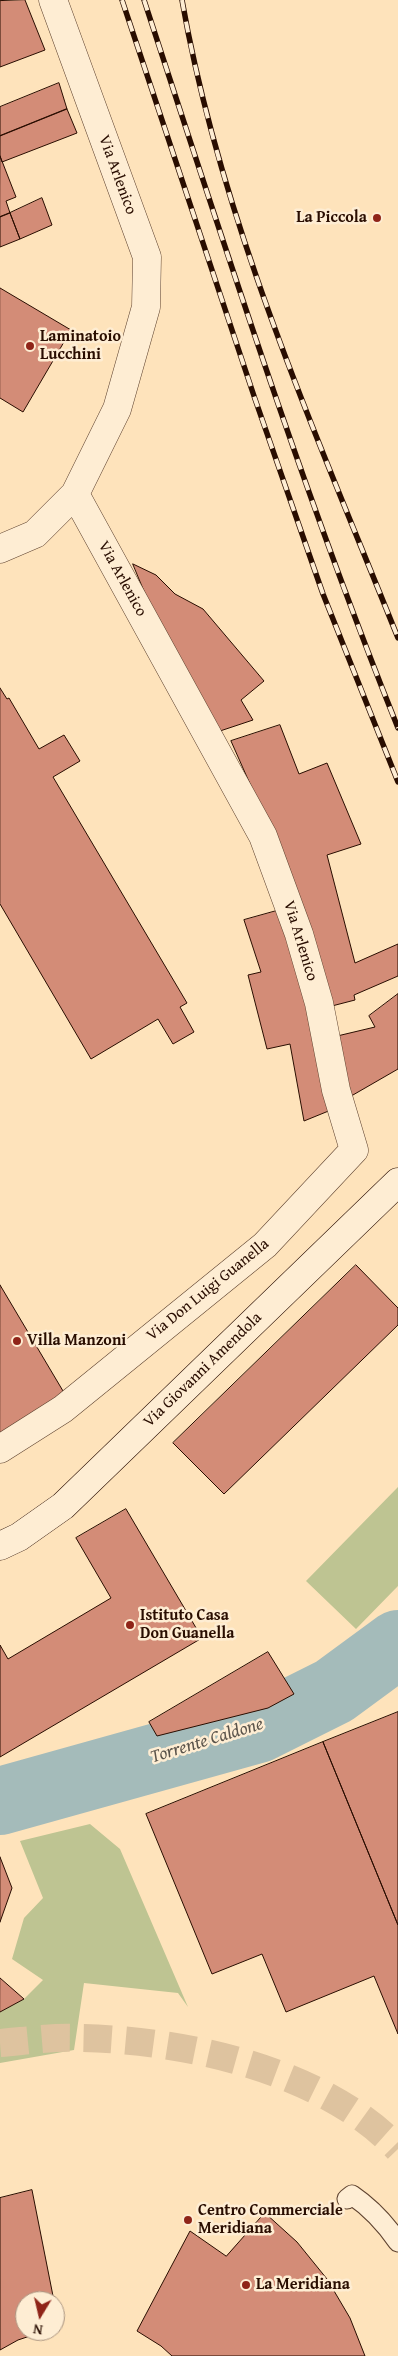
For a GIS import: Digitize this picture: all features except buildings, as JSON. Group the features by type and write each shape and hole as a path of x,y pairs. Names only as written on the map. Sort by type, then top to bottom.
{"street":[{"name":"Via Arlenico","path":"53,0 147,257 146,307 130,366 116,409 75,494 262,836 299,934 318,1003 336,1090 354,1150"},
{"path":"0,549 35,534 75,494"},
{"name":"Via Don Luigi Guanella","path":"0,1449 63,1409 265,1245 354,1150"},
{"name":"Via Giovanni Amendola","path":"0,1546 19,1537 63,1506 398,1182"}],"lane":[{"path":"347,2200 352,2195 365,2204 385,2223 398,2242"}],"green space":[{"path":"398,1487 398,1586 356,1629 306,1581"},
{"path":"90,1824 120,1849 188,2007 178,1993 84,1983 74,2050 0,2063 0,2012 24,1999 43,1980 12,1959 24,1918 43,1898 20,1841"}],"waterway":[{"name":"Torrente Caldone","path":"0,1801 258,1729 334,1691 398,1644"}],"tunnel":[{"path":"0,2043 76,2038 117,2040 204,2052 248,2064 291,2079 331,2098 367,2121 398,2149"}],"railway":[{"path":"122,0 255,399 323,594 398,782"},
{"path":"144,0 265,366 329,548 398,728"},
{"path":"182,0 199,83 246,245 303,404 398,638"}],"place":[{"name":"La Piccola","path":"377,218"},
{"name":"Laminatoio Lucchini","path":"30,346"},
{"name":"Villa Manzoni","path":"17,1341"},
{"name":"Istituto Casa Don Guanella","path":"130,1625"},
{"name":"Centro Commerciale Meridiana","path":"188,2220"},
{"name":"La Meridiana","path":"246,2285"}]}
